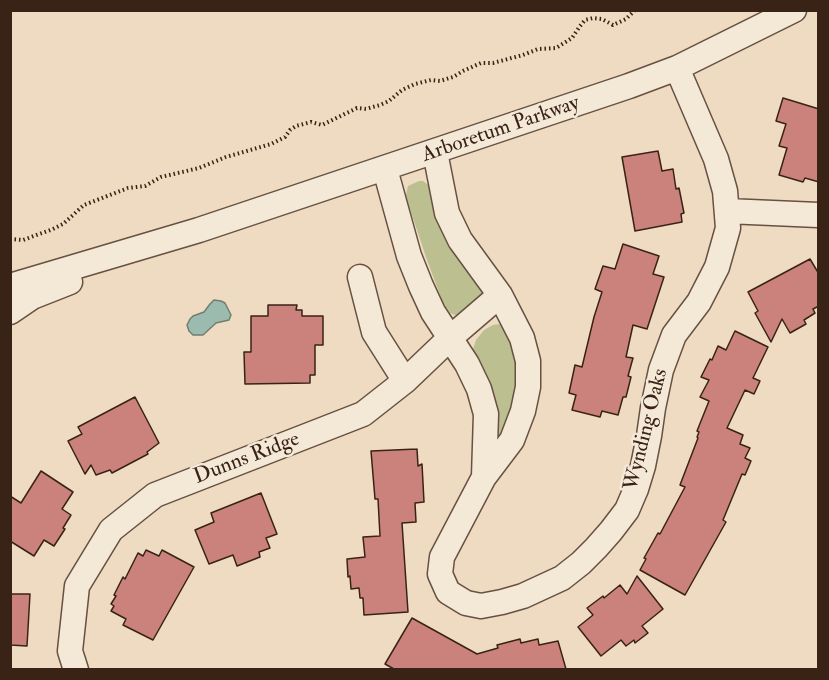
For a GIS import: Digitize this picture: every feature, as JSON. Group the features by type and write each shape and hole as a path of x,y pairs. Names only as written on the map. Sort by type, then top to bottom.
{"street":[{"name":"Arboretum Parkway","path":"10,286 199,230 581,103 677,68 795,10"},
{"name":"Wynding Oaks","path":"435,152 447,213 460,240 500,295 522,338 528,361 528,387 523,411 512,440 484,477 442,557 440,574 448,592 465,603 481,606 523,596 562,578 596,548 627,510 636,489 649,436 661,370 674,335 699,302 717,267 728,228 725,191 717,159 677,68"},
{"name":"Wynding Oaks","path":"385,169 409,256 433,312 467,364 479,389 486,414 484,477"},
{"path":"727,211 819,215"},
{"name":"Arboretum Parkway","path":"10,312 32,297 199,230"},
{"path":"360,277 374,332 405,381"},
{"name":"Dunns Ridge","path":"76,669 70,651 77,586 111,530 155,495 363,414 405,381 500,295"}],"path":[{"path":"10,239 23,240 53,229 63,224 84,205 128,188 145,186 161,177 199,168 226,157 271,144 285,137 296,126 311,122 321,125 357,108 366,109 380,105 415,84 453,77 481,63 493,63 538,49 556,48 572,38 585,20 602,19 613,25 626,20 635,10"}],"green space":[{"path":"419,181 431,187 484,292 483,297 461,316 450,313 443,303 407,200 408,186"},
{"path":"499,324 510,330 521,386 497,450 499,429 496,404 489,381 473,349 476,340 484,330"}],"shaded area":[{"path":"214,300 225,303 231,315 229,320 216,323 203,335 193,335 187,325 190,319 204,312"}],"building":[{"path":"783,98 819,109 819,182 805,178 803,182 779,175 787,148 779,146 786,124 776,121"},
{"path":"658,151 662,171 673,169 676,189 679,188 684,213 681,214 682,222 635,231 622,157"},
{"path":"623,244 659,256 653,274 664,277 647,329 633,325 626,357 633,358 628,376 631,377 618,415 602,411 600,417 572,410 576,395 569,393 575,365 582,367 602,292 595,289 603,266 615,269"},
{"path":"810,259 819,274 819,306 813,309 815,313 804,320 806,324 790,333 782,319 771,342 755,313 758,311 748,292"},
{"path":"268,305 297,305 296,310 302,310 302,316 323,316 323,345 315,345 315,375 310,375 310,383 245,384 244,352 251,352 251,316 268,316"},
{"path":"735,331 768,347 753,378 760,381 754,394 745,390 727,428 743,435 740,444 750,448 745,458 751,461 745,475 742,474 723,520 726,522 685,595 640,570 646,559 644,558 658,533 660,534 685,487 680,485 709,401 700,397 709,380 701,377 718,346 726,350"},
{"path":"135,397 159,443 147,452 148,454 112,473 110,470 96,475 91,465 85,474 68,441 82,434 78,427"},
{"path":"417,449 418,466 422,464 424,502 415,503 416,522 402,523 408,612 364,615 363,598 360,598 359,588 351,589 347,559 365,557 363,537 380,536 378,499 375,499 371,451"},
{"path":"41,471 73,492 62,509 71,515 63,528 65,529 54,546 44,540 34,556 10,541 10,496 21,503"},
{"path":"261,493 277,534 266,538 270,548 259,552 260,557 237,566 233,555 209,564 195,530 214,522 211,513"},
{"path":"146,550 159,556 162,550 194,567 153,640 123,625 126,619 111,611 114,606 111,604 116,596 114,595 123,577 125,579 138,553 143,556"},
{"path":"637,576 663,609 642,626 648,633 635,643 634,640 626,646 621,640 601,656 578,627 593,615 587,608 620,585 627,594"},
{"path":"10,594 30,594 27,646 10,645"},
{"path":"412,618 477,654 498,648 497,645 520,639 521,643 538,639 539,645 558,641 566,669 394,669 385,664"}]}
